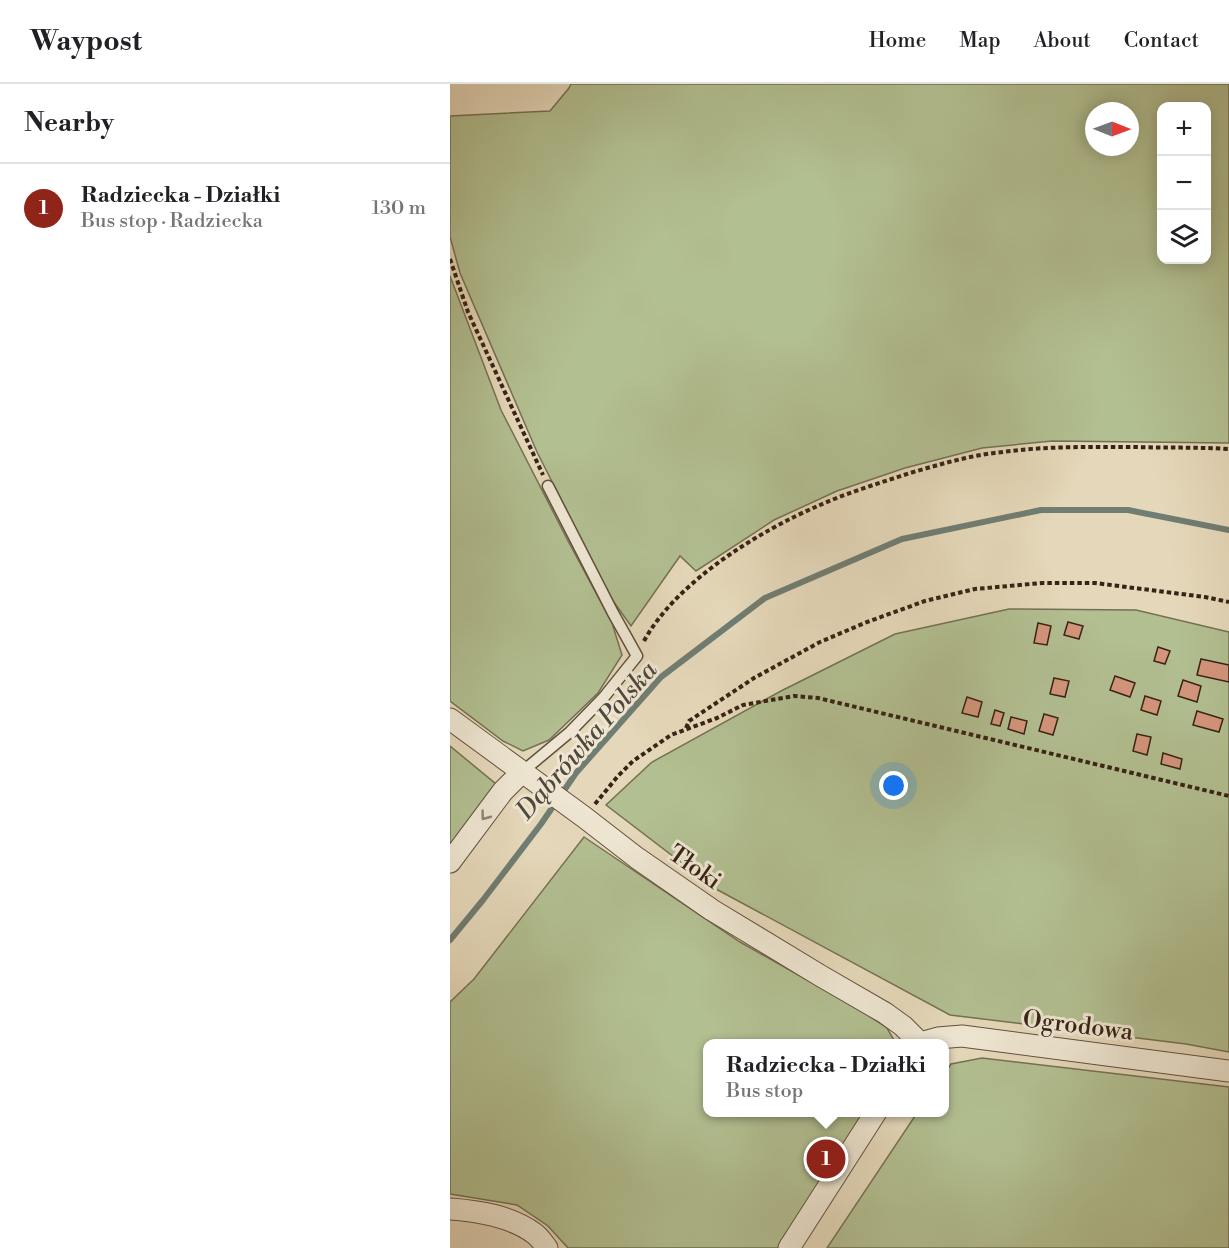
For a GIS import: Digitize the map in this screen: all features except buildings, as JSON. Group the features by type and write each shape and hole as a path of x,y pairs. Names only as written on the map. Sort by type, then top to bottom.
{"street":[{"name":"Tłoki","path":"450,719 636,858 712,910 885,1013 916,1039"},
{"path":"450,862 503,791 529,777"},
{"name":"Ogrodowa","path":"934,1039 962,1036 1229,1071"},
{"path":"789,1248 873,1117"},
{"path":"450,1209 473,1211 507,1219 536,1234 548,1248"}],"lane":[{"path":"529,777 604,697 638,656 613,613 548,486"}],"path":[{"path":"450,259 468,312 548,486"},
{"path":"638,656 644,639 662,613 686,588 724,559 775,527 821,504 960,459 1002,452 1055,447 1229,449"},
{"path":"686,728 689,721 754,678 810,648 867,622 925,601 975,589 1095,583 1229,602"},
{"path":"579,814 633,761 671,735 717,718 743,705 794,696 818,698 1229,796"}],"green space":[{"path":"571,84 1229,84 1229,443 1052,441 982,448 905,468 837,491 774,520 696,571 680,556 631,626 611,598 537,452 460,273 450,237 450,116 550,111"},
{"path":"450,276 501,410 612,623 622,655 598,693 549,740 523,751 503,741 450,701"},
{"path":"1009,609 1136,610 1229,632 1229,1052 1186,1044 950,1015 716,889 606,805 652,762 781,691 895,634"},
{"path":"450,746 496,784 450,848"},
{"path":"584,837 740,942 862,1011 887,1028 893,1039 703,1039 703,1117 864,1117 780,1248 568,1248 548,1226 517,1205 450,1194 450,1002 474,979"},
{"path":"982,1058 1229,1087 1229,1248 827,1248 914,1117 949,1117 949,1067 951,1064"}],"waterway":[{"name":"Dąbrówka Polska","path":"450,940 541,824 576,773 661,677 765,598 902,539 1041,510 1128,510 1229,530"}],"place":[{"name":"Radziecka - Działki","path":"826,1159"}]}
